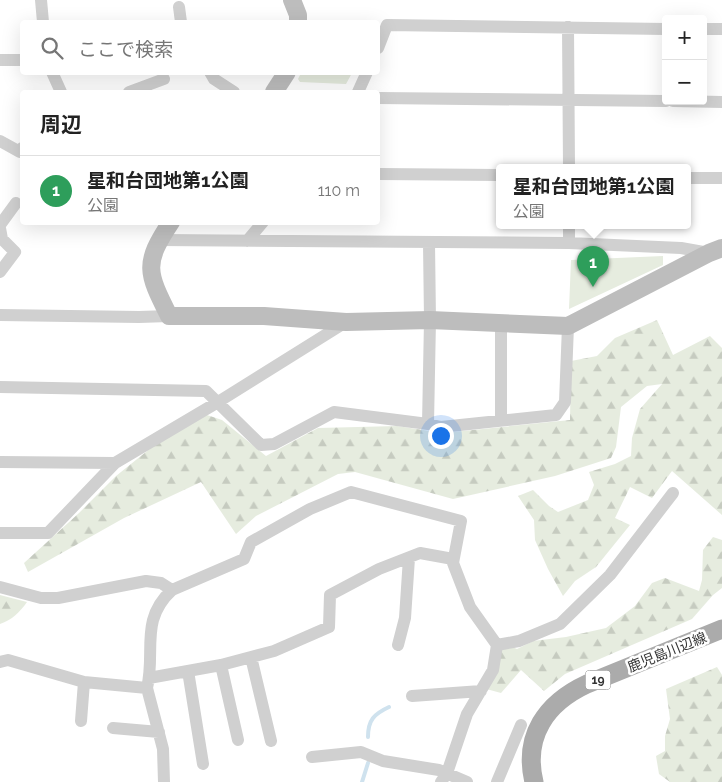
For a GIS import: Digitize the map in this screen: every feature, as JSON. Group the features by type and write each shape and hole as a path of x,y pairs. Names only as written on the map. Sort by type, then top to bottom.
{"main road":[{"name":"鹿児島川辺線","path":"534,782 531,767 533,745 545,715 556,703 587,684 722,629"}],"street":[{"path":"41,0 43,20"},
{"path":"292,0 298,20"},
{"path":"179,7 180,20"},
{"path":"380,43 387,25 662,29"},
{"path":"568,27 569,164"},
{"path":"707,29 722,29"},
{"path":"0,60 20,60"},
{"path":"53,75 60,90"},
{"path":"212,75 214,79 231,90"},
{"path":"275,90 285,75"},
{"path":"359,90 366,75"},
{"path":"134,90 164,79"},
{"path":"380,98 662,101"},
{"path":"707,102 722,102"},
{"path":"0,141 20,151"},
{"path":"380,174 496,175"},
{"path":"691,178 722,178"},
{"path":"0,272 15,252 2,240 0,226 16,203"},
{"path":"169,225 159,240 152,256 150,273 169,316"},
{"path":"247,241 260,225"},
{"path":"569,229 569,243"},
{"path":"159,240 569,243 716,250"},
{"path":"428,424 429,243"},
{"path":"0,315 264,316 346,322 430,320 568,326 716,250"},
{"path":"0,533 48,534 115,463 218,402 346,322"},
{"path":"501,323 501,420"},
{"path":"0,387 206,391 261,445 274,444 334,412 441,427 556,415 565,402 568,326"},
{"path":"0,462 115,463"},
{"path":"159,782 164,782 163,750 148,683 151,625 163,598 172,590 244,560 251,542 310,509 351,492 461,521 453,562 470,607 497,645 493,670 467,714 444,777"},
{"path":"497,645 519,641 560,624 610,574 673,493"},
{"path":"0,662 8,660 84,682 148,683 188,671 221,665 274,651 329,627 330,595 380,569 420,553 454,559"},
{"path":"398,645 405,618 409,558"},
{"path":"0,587 41,598 58,598 146,581 161,583 172,590"},
{"path":"251,657 271,716 271,741"},
{"path":"221,665 238,740"},
{"path":"188,671 203,764"},
{"path":"81,721 84,682"},
{"path":"412,696 481,691"},
{"path":"497,782 521,725"},
{"path":"113,728 159,732"},
{"path":"312,757 361,752 382,761 439,770 444,777 467,782"}],"green space":[{"path":"300,75 351,75 346,84 300,82 298,79"},
{"path":"663,256 663,265 569,309 571,260"},
{"path":"657,320 673,355 710,336 722,348 722,515 672,471 652,498 630,487 615,518 630,525 596,567 575,581 563,596 535,540 534,520 518,496 533,490 558,512 588,500 594,485 589,472 615,464 631,456 632,438 640,409 662,384 647,386 621,407 616,447 611,458 555,476 453,499 355,472 338,474 256,516 236,534 201,482 124,518 28,572 24,563 116,476 167,435 201,413 222,420 266,456 318,428 397,426 443,433 570,420 571,361 597,356 615,338"},
{"path":"713,537 722,540 722,588 713,595 692,619 565,674 544,691 521,670 501,693 479,687 495,655 506,644 517,649 533,641 566,637 606,628 635,606 652,583 665,578 699,591 702,580 703,550"},
{"path":"0,595 27,602 15,615 0,624"},
{"path":"717,667 722,675 722,782 670,782 659,774 656,756 665,751 665,736 670,719 666,689"}],"waterway":[{"path":"368,737 369,726 373,718 379,712 389,707"},
{"path":"362,782 368,763"}],"place":[{"name":"星和台団地第1公園","path":"593,287"}]}
